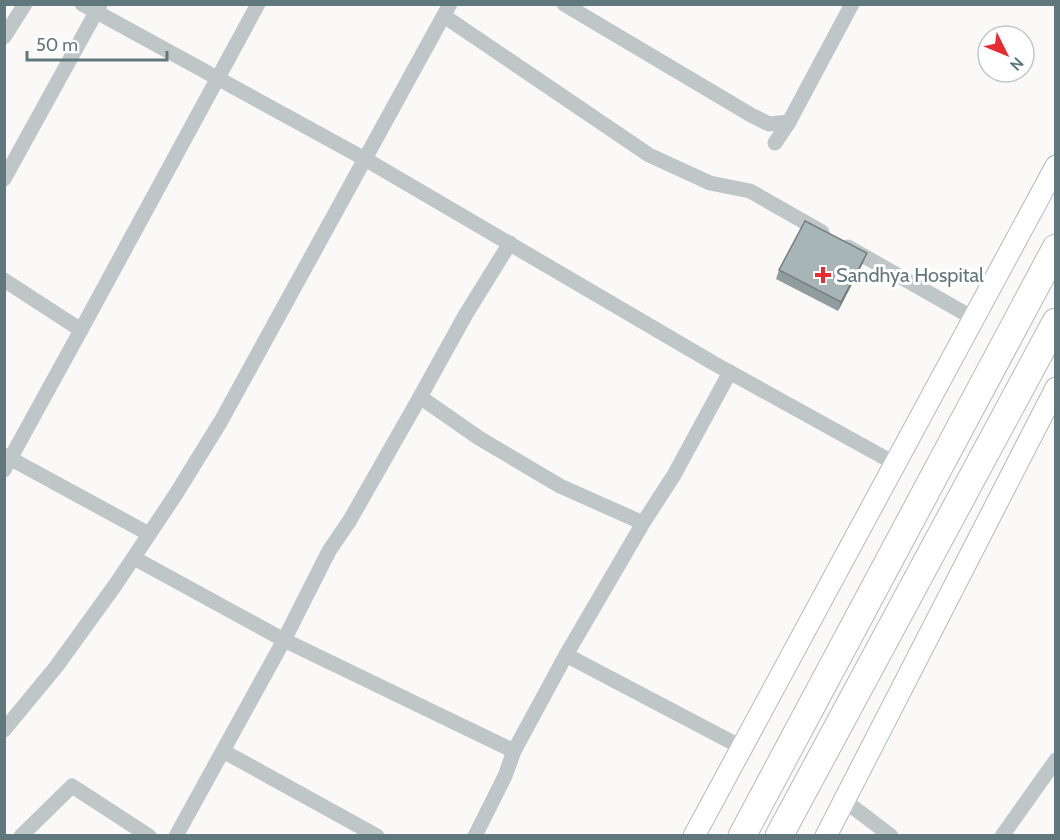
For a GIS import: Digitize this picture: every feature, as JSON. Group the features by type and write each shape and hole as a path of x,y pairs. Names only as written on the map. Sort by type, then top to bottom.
{"highway":[{"path":"742,836 1056,248"},
{"path":"779,836 1056,322"}],"main road":[{"path":"694,836 1056,166"},
{"path":"826,836 1056,388"}],"street":[{"path":"4,37 25,4"},
{"path":"149,534 6,461 81,330 258,4"},
{"path":"564,4 769,124 789,122"},
{"path":"775,142 789,122 852,4"},
{"path":"4,179 93,7 218,79 365,159 730,372 894,463"},
{"path":"4,730 56,667 134,558 221,421 447,10 649,155 711,183 750,191 973,318"},
{"path":"176,836 284,640 330,551 350,520 466,314 510,243"},
{"path":"4,280 81,330"},
{"path":"475,836 505,776 514,751 566,655 643,523 674,475 730,372"},
{"path":"420,397 480,438 560,486 643,523"},
{"path":"134,558 284,640 514,751"},
{"path":"566,655 741,747"},
{"path":"223,751 377,836"},
{"path":"1002,836 1056,760"},
{"path":"21,836 72,786 147,835"},
{"path":"845,801 891,836"}],"building":[{"path":"805,221 867,253 841,302 779,270"}],"place":[{"name":"Sandhya Hospital","path":"823,275"}]}
